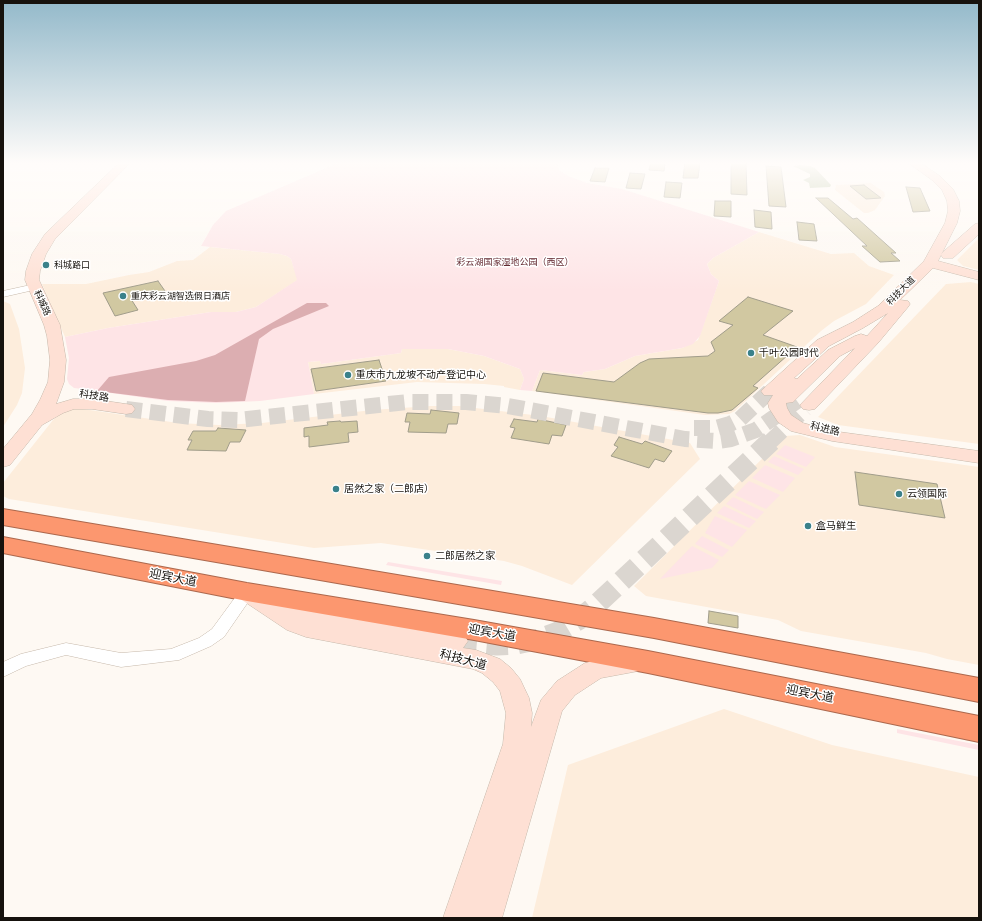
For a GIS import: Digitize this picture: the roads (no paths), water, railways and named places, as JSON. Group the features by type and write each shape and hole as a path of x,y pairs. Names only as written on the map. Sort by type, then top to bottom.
{"highway":[{"path":"3,517 654,628 979,690"},
{"path":"3,523 77,535 112,536"},
{"name":"迎宾大道","path":"3,545 247,592 474,630 648,662 979,729"}],"main road":[{"name":"科城路","path":"3,445 35,403 44,381 46,362 40,327 28,288 21,272 32,246 73,205"},
{"name":"科城路","path":"28,288 43,246 82,205"},
{"name":"科技大道","path":"953,205 954,211 969,218"},
{"path":"963,205 969,218"},
{"name":"科技大道","path":"969,218 940,261 856,333 803,403 872,340 940,261 969,218"},
{"path":"940,261 979,276"},
{"name":"科城路","path":"3,462 34,423 49,400 56,382 58,360 52,325 28,288"},
{"path":"900,307 856,333 781,396 777,403 778,408 784,418 797,427 822,435 979,457"},
{"name":"科技大道","path":"770,391 819,346 856,333"},
{"name":"科进路","path":"856,333 787,398 785,404 790,416 807,425 831,431 979,451"},
{"name":"科技路","path":"34,423 57,409 73,404 131,406 74,393 64,389 56,382"},
{"name":"科技大道","path":"247,592 295,624 306,628 476,660 490,666 502,675 511,686 516,698 519,713 516,744 459,918"},
{"name":"科技大道","path":"269,607 456,641"},
{"path":"486,918 550,708 566,688 594,670 619,664 648,662"}],"street":[{"path":"3,294 28,288"},
{"path":"3,670 21,661 66,650 121,660 173,655 205,642 218,633 247,592"}],"tunnel":[{"path":"694,428 716,428 730,424 740,419 770,391"},
{"path":"126,409 208,419 238,420 408,402 466,402 508,406 685,439 718,441 731,439 756,430 797,401"},
{"path":"770,442 805,409"},
{"path":"456,641 497,645 516,644 539,639 558,632 578,620 594,607 771,441"}],"place":[{"name":"科城路口","path":"46,265"},
{"name":"重庆彩云湖智选假日酒店","path":"123,296"},
{"name":"千叶公园时代","path":"751,353"},
{"name":"重庆市九龙坡不动产登记中心","path":"348,375"},
{"name":"居然之家（二郎店）","path":"336,489"},
{"name":"云领国际","path":"899,494"},
{"name":"盒马鲜生","path":"808,526"},
{"name":"二郎居然之家","path":"427,556"}],"park label":[{"name":"彩云湖国家湿地公园（西区）","path":"515,262"}]}
